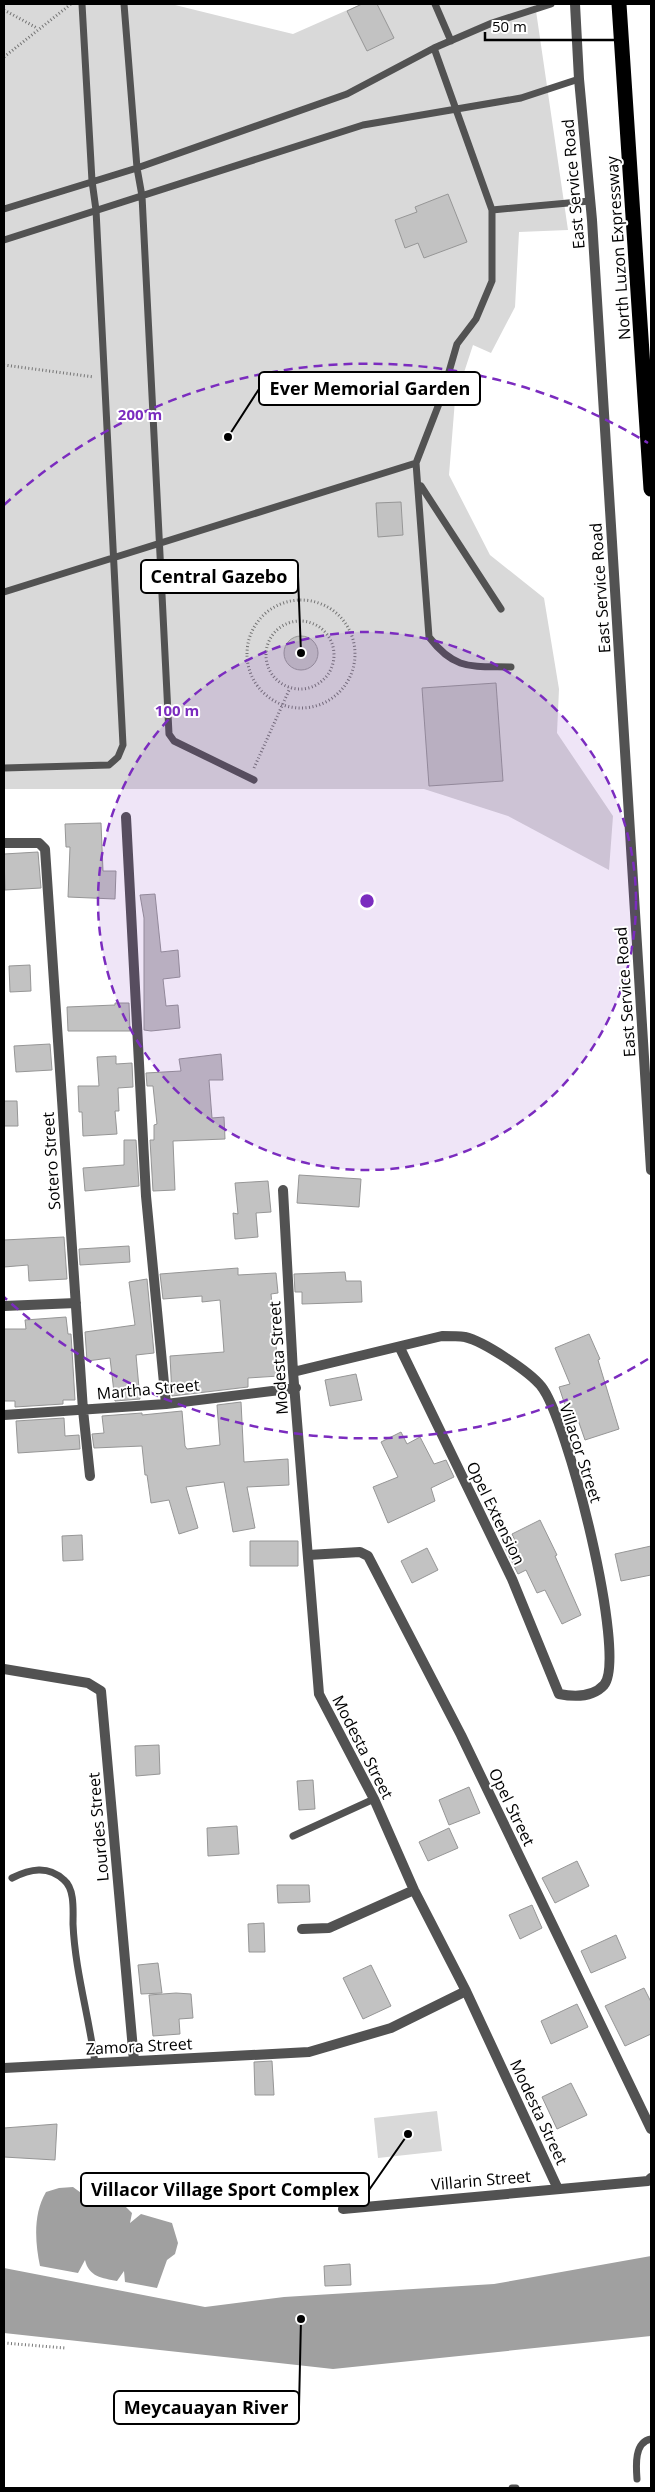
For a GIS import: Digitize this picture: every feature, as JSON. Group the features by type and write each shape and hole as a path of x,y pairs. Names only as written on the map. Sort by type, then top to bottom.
{"highway":[{"name":"North Luzon Expressway","path":"619,4 651,489"}],"street":[{"name":"East Service Road","path":"575,4 579,78 590,201 651,1170"},
{"path":"126,817 146,1196 166,1404"},
{"name":"Sotero Street","path":"4,844 39,843 46,849 83,1410 90,1476"},
{"name":"Modesta Street","path":"283,1190 293,1372 296,1388 319,1694 374,1799 414,1890 466,1991 558,2189"},
{"path":"4,1306 76,1303"},
{"name":"Villacor Street","path":"293,1372 400,1348 442,1336 467,1338 514,1362 542,1386 558,1422 573,1464 599,1566 611,1667 605,1684 592,1694 575,1698 559,1694"},
{"name":"Opel Extension","path":"400,1348 512,1580 559,1694"},
{"name":"Martha Street","path":"4,1415 166,1404 296,1388"},
{"name":"Opel Street","path":"308,1556 360,1552 368,1556 461,1735 651,2129"},
{"name":"Lourdes Street","path":"4,1669 88,1683 101,1690 134,2060"},
{"path":"302,1929 329,1928 414,1890"},
{"name":"Zamora Street","path":"4,2068 309,2052 391,2028 466,1991"},
{"name":"Villarin Street","path":"343,2209 648,2181 651,2178"}],"lane":[{"path":"4,768 109,765 118,757 123,745 96,210 92,181 82,4"},
{"path":"124,4 137,168 142,196 169,734 174,741 252,779"},
{"path":"435,4 451,41"},
{"path":"4,209 137,168 347,94 434,48 492,23 551,4"},
{"path":"434,48 492,210 492,281 476,319 457,344 442,396 416,463 429,637 441,653 464,665 511,667"},
{"path":"4,240 362,125 520,98 579,78"},
{"path":"492,210 590,201"},
{"path":"4,592 416,463"},
{"path":"419,484 501,609"},
{"path":"293,1836 374,1799"},
{"path":"12,1878 28,1870 47,1870 65,1880 71,1890 74,1950 95,2063"},
{"path":"637,2479 636,2460 639,2448 647,2439 651,2439"}],"path":[{"path":"4,57 37,28 71,4"},
{"path":"4,10 37,28"},
{"path":"4,365 104,378"},
{"path":"307,600 325,605 340,616 351,632 355,660 350,678 339,693 323,703 305,708 283,704 262,691 248,666 247,648 252,629 264,614 279,604 307,600"},
{"path":"298,621 313,624 326,632 333,645 334,660 332,668 324,680 317,685 303,689 290,688 281,683 270,672 266,658 268,643 277,630 290,622 298,621"},
{"path":"252,779 290,688"},
{"path":"4,2343 66,2348"}],"shaded area":[{"path":"4,4 171,4 293,34 361,4 535,4 568,230 519,232 515,307 491,353 473,345 455,400 449,475 490,555 544,598 559,689 557,733 613,816 609,870 508,816 424,789 4,789"},
{"path":"437,2111 442,2151 378,2158 374,2118"},
{"path":"73,2187 92,2201 103,2196 123,2204 132,2213 130,2223 141,2214 172,2223 178,2243 175,2254 167,2260 157,2288 125,2282 124,2271 117,2281 101,2278 90,2270 85,2260 78,2273 40,2266 36,2228 42,2201 46,2192 59,2188"},
{"path":"651,2256 651,2336 333,2369 4,2333 4,2268 205,2307 284,2297 494,2284"}],"building":[{"path":"362,4 377,4 394,38 367,51 347,11"},
{"path":"448,194 467,242 424,258 418,243 405,248 395,220 417,212 415,207"},
{"path":"401,502 403,535 378,537 376,503"},
{"path":"301,636 313,641 318,653 313,665 301,670 289,665 284,653 289,641"},
{"path":"496,683 503,781 429,786 422,688"},
{"path":"101,823 103,871 116,871 115,899 68,897 70,847 66,847 65,824"},
{"path":"38,852 41,888 5,890 4,854"},
{"path":"155,894 161,952 178,950 180,977 163,979 166,1006 178,1005 180,1028 151,1031 144,1030 144,918 140,895"},
{"path":"30,965 31,991 10,992 9,966"},
{"path":"115,1003 129,1003 130,1031 68,1031 67,1007 115,1005"},
{"path":"50,1044 52,1070 16,1072 14,1046"},
{"path":"221,1054 223,1080 209,1080 212,1118 224,1117 225,1139 173,1141 175,1190 153,1191 150,1140 154,1140 154,1125 157,1124 153,1086 147,1086 146,1073 181,1071 179,1059"},
{"path":"116,1056 116,1064 132,1063 133,1087 118,1088 119,1111 115,1111 117,1134 83,1136 82,1112 79,1112 78,1086 99,1086 97,1057"},
{"path":"4,1101 17,1101 18,1126 4,1126"},
{"path":"124,1140 136,1140 139,1186 85,1191 83,1168 124,1165"},
{"path":"299,1175 361,1179 359,1207 297,1203"},
{"path":"268,1181 271,1212 256,1213 258,1237 235,1239 233,1213 238,1214 235,1183"},
{"path":"64,1237 67,1279 29,1281 28,1265 4,1267 4,1240"},
{"path":"129,1246 130,1262 80,1265 79,1249"},
{"path":"238,1268 238,1275 276,1273 278,1293 271,1294 279,1376 248,1378 248,1387 172,1396 170,1356 224,1352 220,1300 202,1302 202,1296 163,1299 160,1274"},
{"path":"345,1272 346,1281 361,1281 362,1302 302,1304 302,1292 295,1292 294,1274"},
{"path":"147,1279 154,1353 136,1355 140,1399 115,1401 110,1358 87,1361 85,1332 135,1325 129,1282"},
{"path":"66,1317 68,1334 71,1334 75,1400 63,1400 63,1404 15,1407 15,1401 4,1401 4,1329 26,1329 25,1320"},
{"path":"589,1334 600,1359 598,1360 619,1429 585,1440 576,1414 569,1417 559,1387 570,1384 555,1348"},
{"path":"356,1374 362,1400 330,1406 325,1380"},
{"path":"241,1402 244,1462 288,1459 289,1485 247,1487 255,1528 233,1532 224,1482 186,1487 198,1528 179,1534 169,1500 151,1503 147,1475 145,1475 142,1446 94,1448 92,1434 104,1433 102,1416 182,1411 185,1446 187,1449 220,1445 217,1405"},
{"path":"64,1418 65,1436 79,1435 80,1449 18,1453 16,1421"},
{"path":"401,1432 407,1444 420,1437 434,1464 446,1460 454,1477 431,1488 435,1501 388,1523 373,1487 398,1477 381,1442"},
{"path":"540,1520 557,1555 555,1556 581,1615 562,1624 545,1590 537,1593 526,1570 518,1574 505,1548 516,1543 512,1534"},
{"path":"82,1535 83,1560 63,1561 62,1536"},
{"path":"250,1541 298,1541 298,1566 250,1566"},
{"path":"651,1546 651,1575 621,1581 615,1554"},
{"path":"427,1548 438,1570 412,1583 401,1561"},
{"path":"159,1745 160,1774 136,1776 135,1746"},
{"path":"313,1780 315,1809 299,1810 297,1781"},
{"path":"469,1787 480,1813 449,1825 439,1800"},
{"path":"237,1826 239,1854 208,1856 207,1828"},
{"path":"449,1828 458,1848 428,1861 419,1842"},
{"path":"577,1861 589,1886 555,1903 542,1878"},
{"path":"277,1885 309,1885 310,1902 278,1903"},
{"path":"532,1905 542,1928 520,1939 509,1915"},
{"path":"264,1923 265,1952 249,1952 248,1924"},
{"path":"616,1935 626,1958 591,1973 581,1951"},
{"path":"158,1963 162,1993 141,1994 138,1965"},
{"path":"371,1965 391,2006 363,2019 343,1978"},
{"path":"644,1988 651,2002 651,2034 625,2046 605,2006"},
{"path":"191,1994 193,2018 179,2019 180,2034 153,2036 149,1995"},
{"path":"577,2004 588,2027 551,2044 541,2021"},
{"path":"272,2061 274,2095 255,2095 254,2062"},
{"path":"571,2083 587,2115 557,2129 542,2097"},
{"path":"57,2124 55,2160 4,2157 4,2128"},
{"path":"350,2264 351,2285 325,2286 324,2266"}],"place":[{"name":"Ever Memorial Garden","path":"228,437"},
{"name":"Central Gazebo","path":"301,653"},
{"name":"Villacor Village Sport Complex","path":"408,2134"},
{"name":"Meycauayan River","path":"301,2319"}]}
